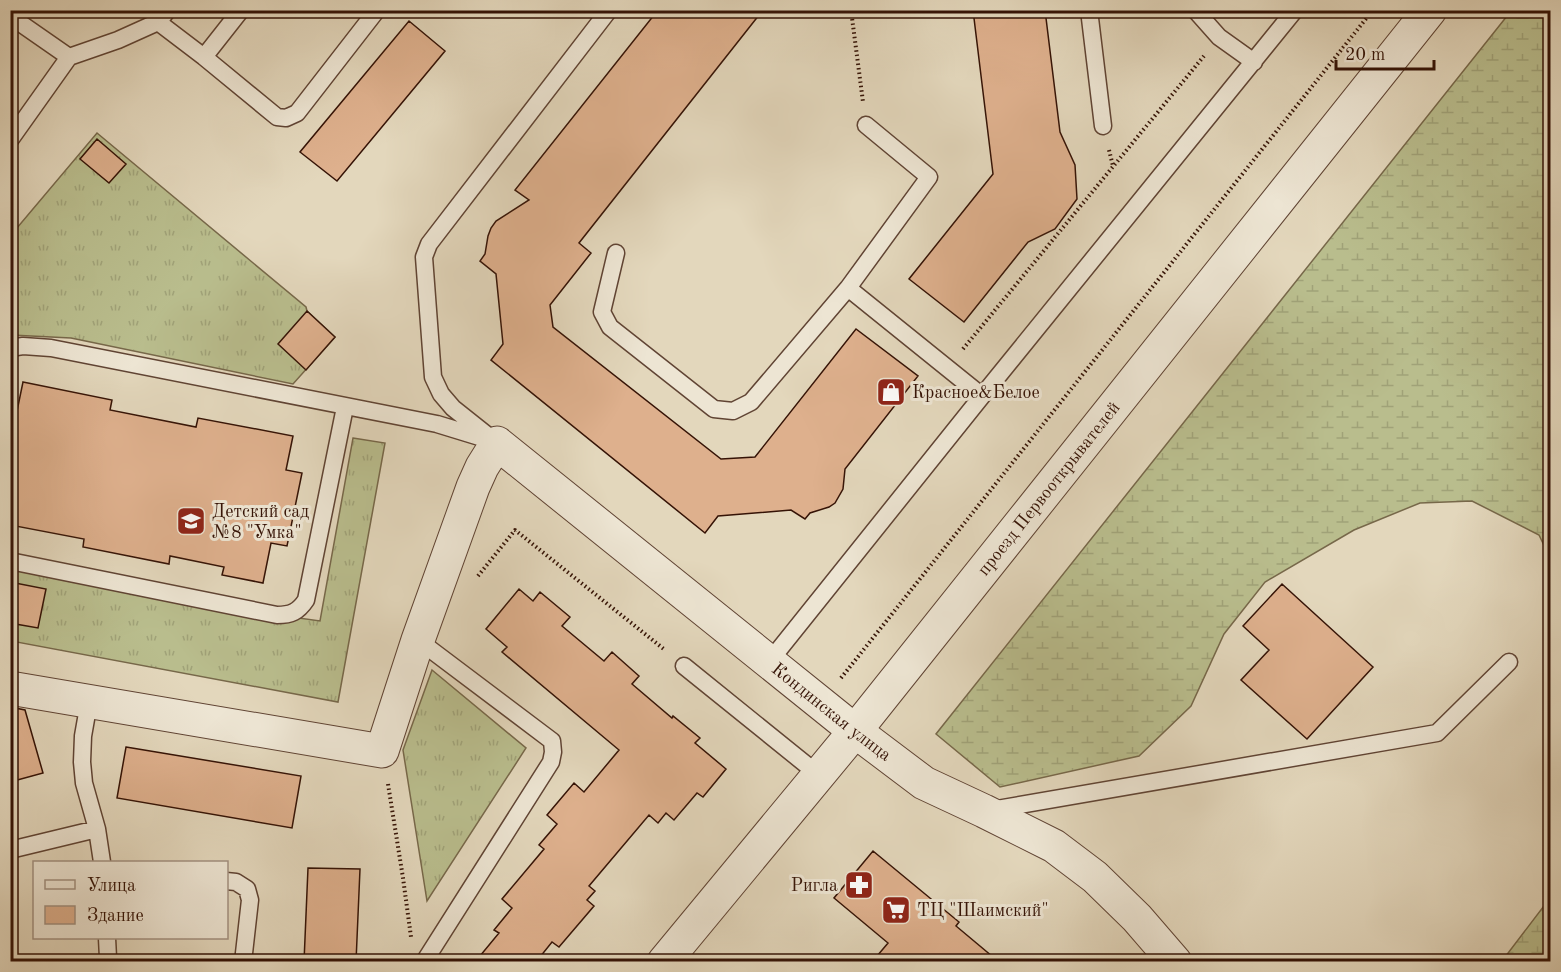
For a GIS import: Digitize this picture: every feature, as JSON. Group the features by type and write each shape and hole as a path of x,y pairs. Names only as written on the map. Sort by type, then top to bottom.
{"street":[{"name":"проезд Первооткрывателей","path":"664,962 855,731 1430,10"},
{"name":"Кондинская улица","path":"497,443 855,731 924,783 1054,846 1095,877 1137,918 1175,962"},
{"path":"10,688 382,751 418,640 473,487 497,443"}],"lane":[{"path":"204,57 241,10"},
{"path":"10,140 69,57 118,40 163,16 204,57 277,117 286,118 297,113 377,10"},
{"path":"497,443 453,408 441,394 433,377 424,257 429,244 609,10"},
{"path":"1089,10 1103,126"},
{"path":"1195,10 1220,37 1254,62"},
{"path":"769,662 1295,10"},
{"path":"10,16 69,57"},
{"path":"616,253 602,312 610,327 714,410 733,411 751,402 848,288 929,177 866,125"},
{"path":"848,288 982,396"},
{"path":"10,348 23,346 51,348 437,424 497,443"},
{"path":"10,561 277,615 290,615 299,610 306,600 345,407"},
{"path":"437,424 453,408"},
{"path":"418,640 552,741 554,752 551,762 424,962"},
{"path":"984,811 1437,733 1509,662"},
{"path":"684,666 819,775"},
{"path":"88,702 82,762 84,783 98,829 102,861"},
{"path":"10,850 98,829"},
{"path":"228,881 236,882 247,889 250,900 243,962"},
{"path":"104,960 107,939"}],"path":[{"path":"851,10 866,125"},
{"path":"819,702 852,665 1373,10"},
{"path":"947,368 1220,37"},
{"path":"473,583 515,530 684,666"},
{"path":"382,751 412,943"}],"green space":[{"path":"1511,11 1550,11 1550,558 1539,535 1472,501 1420,503 1354,530 1265,582 1224,634 1191,706 1139,756 1000,787 936,734"},
{"path":"97,133 306,307 307,311 335,337 293,384 71,338 11,335 11,235"},
{"path":"353,438 385,443 338,702 11,641 10,561 277,615 320,621"},
{"path":"432,670 526,748 427,901 403,750"},
{"path":"1550,898 1550,961 1502,961"}],"building":[{"path":"658,10 763,10 579,243 591,253 550,305 553,327 721,459 755,457 856,329 918,376 845,469 843,489 835,503 810,513 805,519 791,510 718,516 705,533 491,360 503,344 496,274 480,261 485,254 491,228 496,221 529,200 515,190"},
{"path":"973,10 1045,10 1060,132 1075,165 1077,199 1055,229 1028,242 964,322 909,279 993,174"},
{"path":"409,21 445,51 337,181 300,152"},
{"path":"97,139 126,164 109,183 80,159"},
{"path":"307,311 335,337 306,370 278,344"},
{"path":"23,382 112,400 110,410 196,427 198,418 293,436 286,470 302,473 287,546 271,543 263,583 222,575 224,567 170,556 169,564 83,547 84,539 10,525 10,415 16,416"},
{"path":"10,582 46,589 38,628 10,623"},
{"path":"1282,584 1373,667 1307,739 1241,680 1269,650 1243,626"},
{"path":"519,589 533,601 540,592 570,617 562,626 604,661 612,652 639,676 632,684 700,738 695,743 726,769 703,797 697,793 674,820 666,813 658,823 649,815 589,886 595,891 587,900 594,906 559,947 552,942 536,962 475,962 499,933 494,930 512,908 502,899 544,849 539,845 557,824 547,815 574,783 584,792 619,750 502,652 507,647 486,629"},
{"path":"10,707 25,710 43,773 10,782"},
{"path":"126,747 301,776 292,828 117,798"},
{"name":"ТЦ \"Шаимский\"","path":"873,851 959,922 956,926 999,962 872,962 888,943 834,898"},
{"path":"308,868 360,869 356,962 304,962"}],"place":[{"name":"Красное&Белое","path":"891,392"},
{"name":"Детский сад №8 \"Умка\"","path":"191,521"},
{"name":"Ригла","path":"859,885"},
{"name":"ТЦ \"Шаимский\"","path":"896,910"}]}
